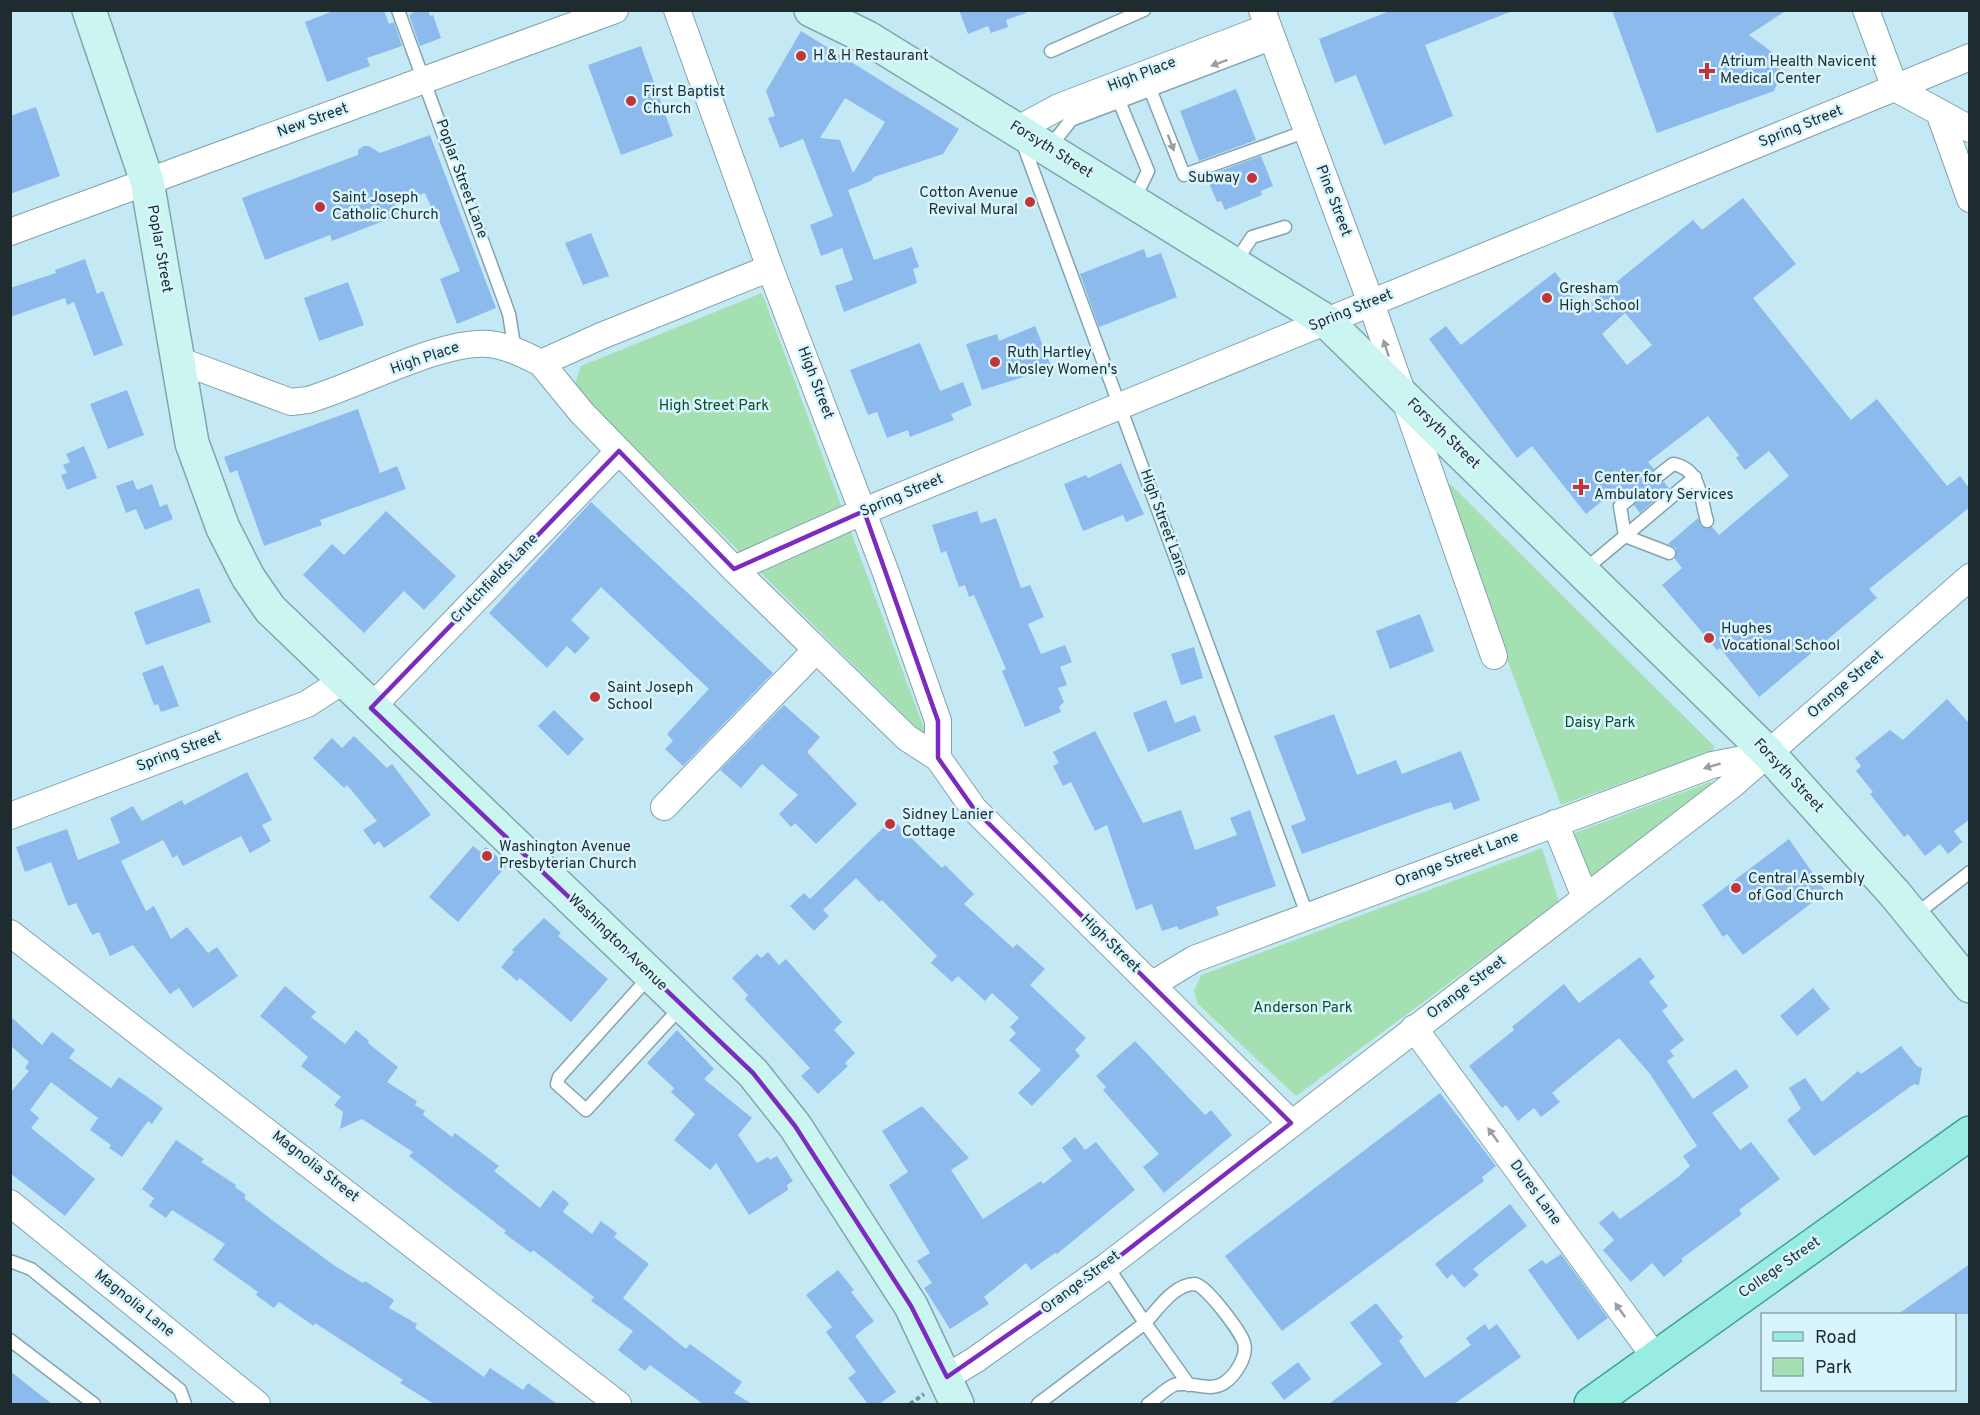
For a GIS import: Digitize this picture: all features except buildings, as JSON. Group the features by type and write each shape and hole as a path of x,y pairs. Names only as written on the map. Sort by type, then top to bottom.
{"main road":[{"name":"College Street","path":"1591,1404 1970,1133"}],"street":[{"name":"Poplar Street","path":"89,10 147,181 192,443 210,492"},
{"name":"New Street","path":"10,232 615,10"},
{"name":"High Street","path":"677,10 770,268 864,511 938,721 938,758"},
{"name":"Forsyth Street","path":"811,10 868,38 1326,321 1769,754 1914,916 1970,986"},
{"path":"1866,10 1895,88 1970,129"},
{"name":"High Place","path":"1018,129 1059,106 1268,27"},
{"name":"Pine Street","path":"1268,27 1371,303 1401,393"},
{"name":"Spring Street","path":"734,569 864,511 1970,57"},
{"path":"1939,112 1970,199"},
{"path":"541,363 601,336 770,268"},
{"name":"High Place","path":"178,360 291,402 333,393 457,345 490,344 515,351 541,363"},
{"name":"High Street","path":"541,363 582,413 734,569 907,738 938,758 975,809 1291,1123"},
{"path":"1401,393 1494,656"},
{"name":"Crutchfields Lane","path":"371,708 619,451"},
{"name":"Washington Avenue","path":"210,492 223,528 248,577 270,609 753,1073 795,1126 911,1306 952,1391"},
{"name":"Orange Street","path":"952,1391 975,1360 1107,1266 1732,785 1970,577"},
{"path":"664,807 816,650"},
{"name":"Spring Street","path":"10,816 307,704 344,680"},
{"name":"Orange Street Lane","path":"1153,984 1194,959 1555,823 1712,765 1769,754"},
{"path":"1555,823 1585,897"},
{"name":"Magnolia Street","path":"10,933 618,1404"},
{"name":"Dures Lane","path":"1414,1028 1655,1357"},
{"name":"Magnolia Lane","path":"10,1203 256,1404"}],"lane":[{"name":"Poplar Street Lane","path":"398,10 509,314 515,351"},
{"path":"1051,51 1144,10"},
{"path":"1049,148 1071,120 1150,89 1268,27"},
{"path":"1150,89 1184,176 1307,131"},
{"path":"1119,101 1148,171 1133,201"},
{"name":"High Street Lane","path":"1018,129 1308,917"},
{"path":"1234,264 1252,237 1285,227"},
{"path":"1659,475 1673,464 1686,466 1695,477 1707,521"},
{"path":"1582,572 1695,477"},
{"path":"1625,536 1620,506 1629,499"},
{"path":"1625,536 1669,553"},
{"path":"1914,916 1970,872"},
{"path":"650,975 559,1077 557,1084 586,1110 683,1006"},
{"path":"10,1261 31,1269 180,1390 184,1404"},
{"path":"1107,1266 1189,1385"},
{"path":"1038,1404 1145,1323 1175,1291 1194,1284 1203,1286 1244,1344 1244,1356 1237,1370 1224,1384 1208,1388 1175,1385 1148,1404"},
{"path":"10,1340 94,1404"}],"highlighted area":[{"path":"619,451 734,569 864,511 938,721 938,758 974,809 1291,1123 1107,1266 947,1377 911,1306 795,1126 753,1073 371,708"}],"green space":[{"name":"High Street Park","path":"762,293 928,739 574,387 581,366"},
{"name":"Daisy Park","path":"1450,484 1715,747 1712,751 1561,805 1445,491"},
{"path":"1710,782 1712,786 1588,879 1572,834"},
{"name":"Anderson Park","path":"1542,848 1559,902 1296,1096 1198,1004 1194,991 1201,975"}],"place":[{"name":"H & H Restaurant","path":"801,56"},
{"name":"Atrium Health Navicent Medical Center","path":"1707,71"},
{"name":"First Baptist Church","path":"631,101"},
{"name":"Subway","path":"1252,178"},
{"name":"Cotton Avenue Revival Mural","path":"1030,202"},
{"name":"Saint Joseph Catholic Church","path":"320,207"},
{"name":"Gresham High School","path":"1547,298"},
{"name":"Ruth Hartley Mosley Women's","path":"995,362"},
{"name":"Center for Ambulatory Services","path":"1581,487"},
{"name":"Hughes Vocational School","path":"1709,638"},
{"name":"Saint Joseph School","path":"595,697"},
{"name":"Sidney Lanier Cottage","path":"890,824"},
{"name":"Washington Avenue Presbyterian Church","path":"487,856"},
{"name":"Central Assembly of God Church","path":"1736,888"}]}
